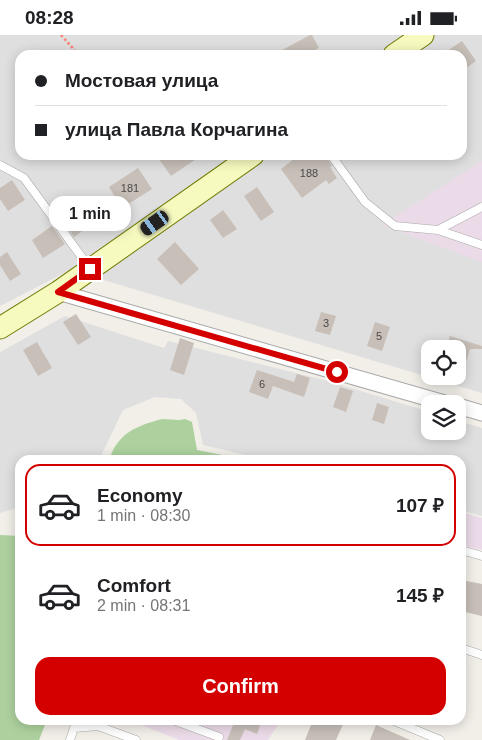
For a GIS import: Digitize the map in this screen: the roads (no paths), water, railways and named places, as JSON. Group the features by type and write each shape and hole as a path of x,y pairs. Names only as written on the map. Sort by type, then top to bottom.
{"main road":[{"path":"401,50 423,35"},
{"path":"0,327 58,292 245,160"}],"street":[{"path":"58,292 421,396"},
{"path":"466,408 482,413"}],"lane":[{"path":"335,160 365,202 395,226 438,230 482,245"},
{"path":"0,165 24,178 90,269"},
{"path":"438,230 482,207"},
{"path":"466,551 482,556"},
{"path":"466,649 482,655"},
{"path":"187,725 219,737"},
{"path":"404,725 440,740"},
{"path":"70,740 74,728 98,726 136,740"}]}
